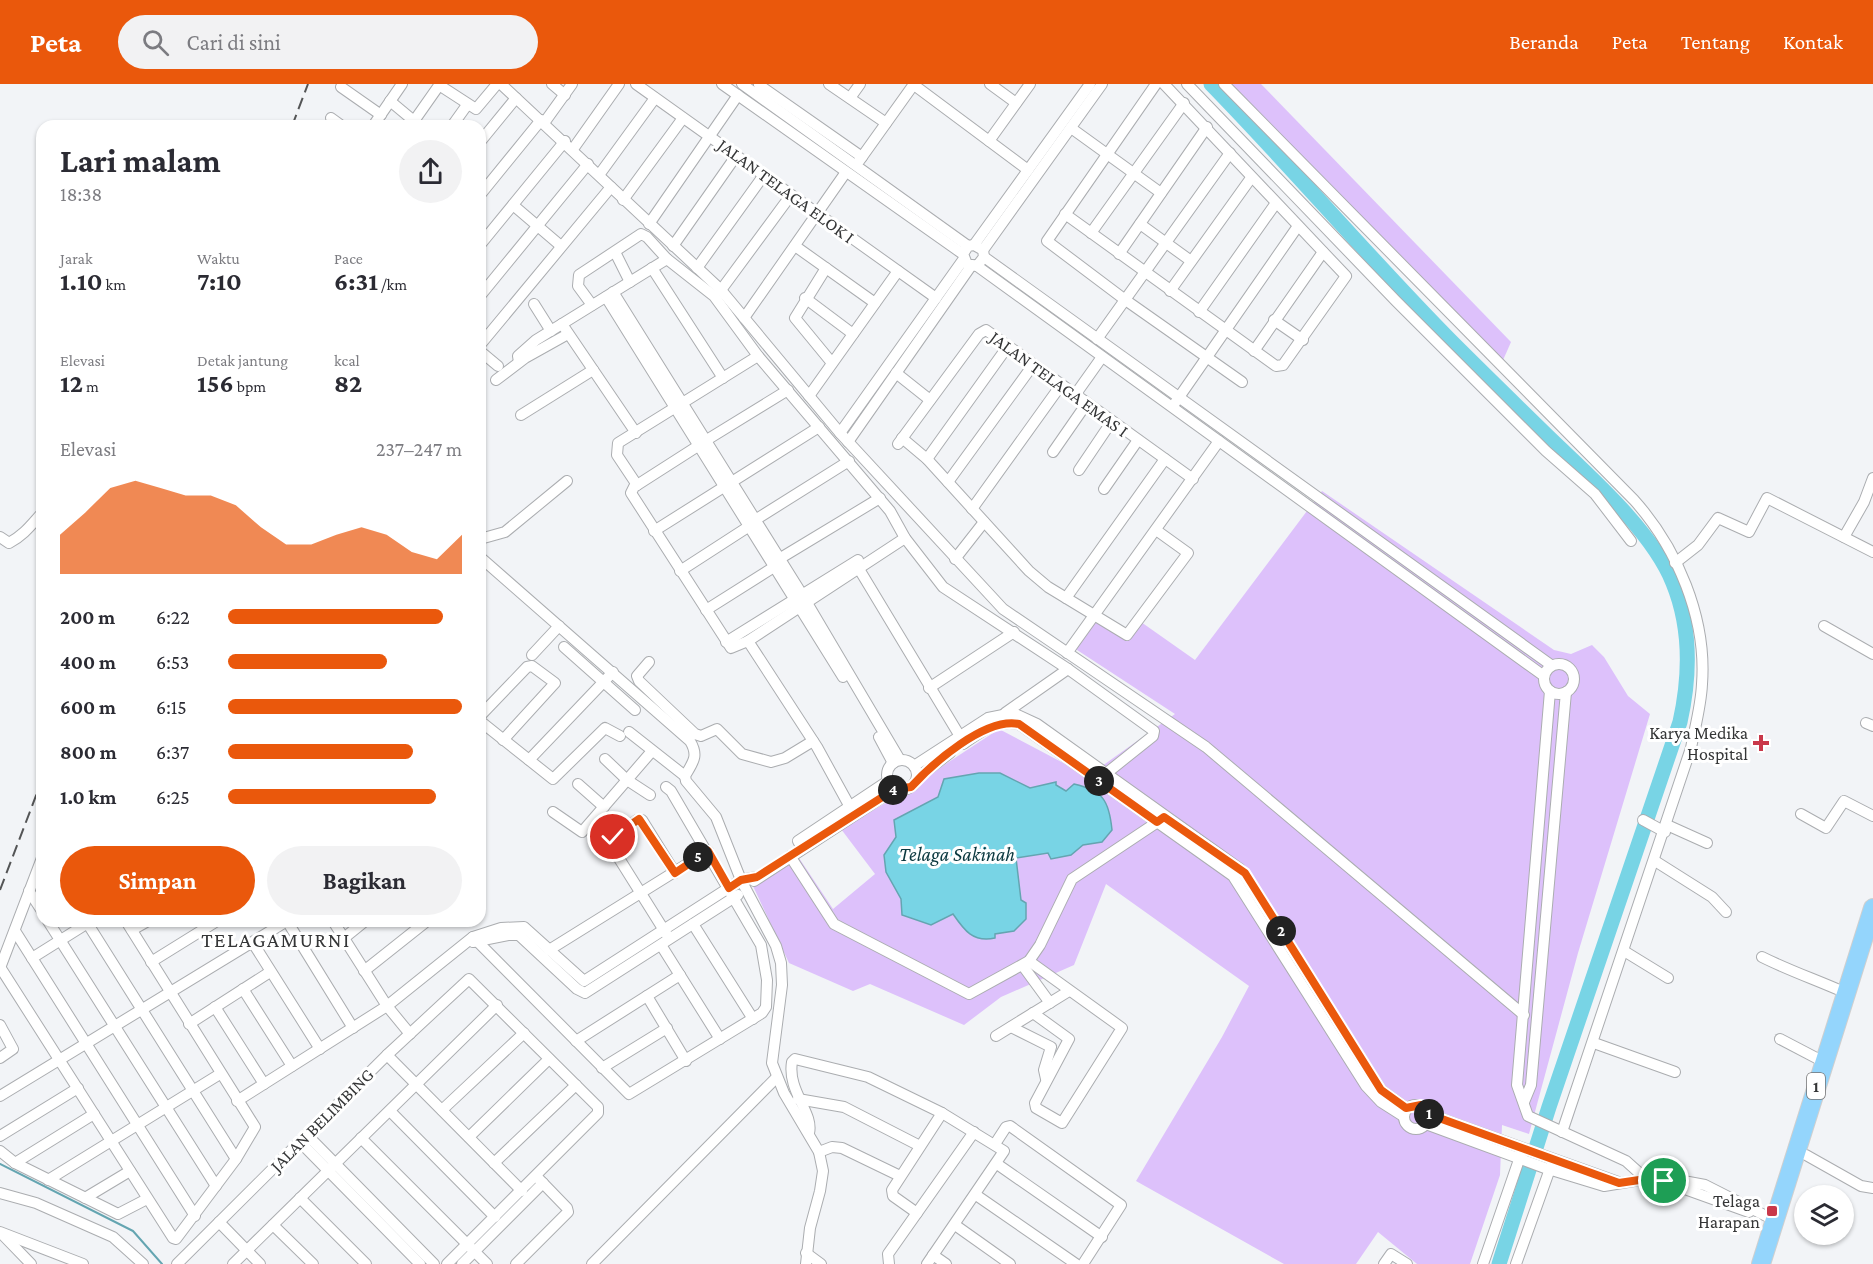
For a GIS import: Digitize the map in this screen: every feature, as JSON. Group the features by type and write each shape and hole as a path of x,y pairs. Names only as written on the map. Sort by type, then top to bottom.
{"highway":[{"name":"1","path":"1761,1264 1873,908"},
{"name":"1","path":"1771,1264 1873,941"}],"street":[{"path":"419,120 440,85 473,108 479,107 499,84 569,145 623,200 721,290 840,433 1003,609 1206,747 1524,1015"},
{"path":"552,84 564,95"},
{"path":"486,188 572,84"},
{"path":"486,238 569,145 619,84"},
{"name":"JALAN TELAGA ELOK I","path":"636,84 936,298"},
{"path":"722,84 855,165"},
{"path":"742,84 757,87 1102,357 1175,403 1551,665 1566,665 1572,671 1574,678 1572,687 1566,692 1558,694 1550,691 1545,685 1544,676 1551,665"},
{"path":"829,84 886,123"},
{"path":"850,98 860,84"},
{"path":"744,318 817,213 914,84 1029,170"},
{"path":"990,84 1016,103"},
{"path":"989,141 1030,84"},
{"path":"848,442 896,374 1029,170 1090,84"},
{"path":"840,433 936,298 973,256 1102,84"},
{"path":"1156,84 1047,237 1048,243 1242,382"},
{"path":"1065,214 1225,332 1279,367 1303,340 1346,276 1164,84"},
{"path":"1187,84 1396,301 1546,451 1595,494 1631,541"},
{"path":"1224,84 1634,500 1656,526 1675,562 1692,605 1701,652 1702,685 1692,748 1594,1043 1558,1131"},
{"path":"377,120 400,85"},
{"path":"341,87 381,114"},
{"path":"649,224 738,95"},
{"path":"486,135 516,98"},
{"path":"599,175 655,98"},
{"path":"390,101 413,120"},
{"path":"1091,233 1184,103"},
{"path":"456,120 467,105"},
{"path":"623,200 683,118"},
{"path":"1119,254 1207,127"},
{"path":"1071,128 1161,193"},
{"path":"1097,339 1230,153"},
{"path":"673,246 736,156"},
{"path":"486,289 588,164"},
{"path":"698,268 764,175"},
{"path":"1170,291 1251,178"},
{"path":"486,181 489,184"},
{"path":"486,338 611,187"},
{"path":"721,290 791,195"},
{"path":"1199,312 1276,203"},
{"path":"513,205 561,246"},
{"path":"1140,224 1191,261"},
{"path":"1175,403 1298,226"},
{"path":"592,305 578,286 577,278 644,234 667,259 714,296 758,356 880,498 943,587 1014,632 1155,732 1101,777"},
{"path":"795,246 875,303"},
{"path":"615,252 630,282"},
{"path":"1254,351 1323,252"},
{"path":"973,256 1097,339 1219,441 1544,676"},
{"path":"519,362 518,356 551,331 667,259"},
{"path":"652,268 723,378"},
{"path":"826,268 805,298 795,318 832,363"},
{"path":"809,396 898,271"},
{"path":"610,294 897,761 914,766 962,741"},
{"path":"805,298 854,333"},
{"path":"534,304 551,331"},
{"path":"1274,320 1303,340"},
{"path":"562,324 636,433"},
{"name":"JALAN TELAGA EMAS I","path":"927,459 900,441 981,332 989,331 1193,479"},
{"path":"496,380 519,362 568,334"},
{"path":"1008,346 927,459 1029,571 1094,616 1127,635 1188,553 1156,530"},
{"path":"486,356 498,366"},
{"path":"637,485 616,450 618,443 758,356"},
{"path":"1075,395 1102,357"},
{"path":"948,482 1033,365"},
{"path":"521,415 592,370"},
{"path":"896,374 930,400"},
{"path":"972,509 1061,385"},
{"path":"788,390 632,490 632,497 726,642 734,648 748,640 904,534"},
{"path":"1053,452 1086,403"},
{"path":"1079,470 1112,422"},
{"path":"654,531 819,426"},
{"path":"1104,489 1138,440"},
{"path":"1067,653 1219,441"},
{"path":"1066,597 1165,459"},
{"path":"680,571 849,461"},
{"path":"1844,537 1864,502 1873,478"},
{"path":"486,537 511,528 567,481"},
{"path":"706,610 880,498"},
{"path":"1675,562 1698,545 1718,518 1749,532 1767,498 1873,552"},
{"path":"0,537 9,543 28,530 36,520"},
{"path":"955,559 984,522"},
{"path":"726,642 859,569 904,534"},
{"path":"486,562 690,741 696,758 685,776"},
{"path":"859,569 962,741"},
{"path":"532,655 559,626"},
{"path":"1824,626 1873,654"},
{"path":"929,688 1014,632"},
{"path":"748,640 813,741 850,807"},
{"path":"564,647 635,710"},
{"path":"649,662 637,676 639,681 695,734 701,736 717,729 742,754 771,762 785,759 813,741"},
{"path":"486,711 527,667 532,666 555,683 503,740"},
{"path":"1005,717 1068,669"},
{"path":"529,760 613,672"},
{"path":"1550,691 1517,1085 1526,1114 1536,1121 1626,1161 1646,1179"},
{"path":"1524,1102 1530,1085 1566,692"},
{"path":"802,848 798,841 850,807 892,785 906,790 988,718 1024,716 1101,777 1237,872 1381,1090 1405,1112 1409,1127 1415,1129 1427,1119"},
{"path":"486,724 553,779 605,728 624,734 652,751 685,776 689,786 716,817 743,885 776,946 781,963 782,985 772,1063 803,1128 809,1133 819,1152 822,1180 806,1259 821,1264"},
{"path":"553,812 580,833 652,751"},
{"path":"605,759 627,780 650,795"},
{"path":"892,785 887,771 897,761"},
{"path":"914,766 917,778"},
{"path":"578,784 604,807"},
{"path":"508,931 523,937 577,989 585,993 892,785"},
{"path":"472,940 629,1094 753,1019 766,1007 764,956 761,945 708,851 671,791 666,787"},
{"path":"1801,814 1826,828 1844,801 1873,816"},
{"path":"790,856 834,924 964,993 974,993 1026,964 1040,945 1072,879 1161,819"},
{"path":"675,873 642,820 637,820 613,837 610,844 641,894 680,975 720,1040"},
{"path":"1646,822 1707,843"},
{"path":"549,950 708,851"},
{"path":"1655,861 1712,897 1726,912"},
{"path":"36,873 0,968 147,1199 174,1238 177,1238 255,1130 130,927"},
{"path":"29,891 36,902"},
{"path":"237,1101 387,1006 472,940 524,927 585,981 693,924 731,893"},
{"path":"693,924 753,1019"},
{"path":"52,927 216,1186"},
{"path":"32,958 80,927"},
{"path":"91,927 236,1159"},
{"path":"151,962 207,927"},
{"path":"0,1096 278,927"},
{"path":"291,927 353,1028"},
{"path":"337,927 387,1006 410,1034"},
{"path":"344,938 358,927"},
{"path":"364,971 419,927"},
{"path":"15,931 195,1216"},
{"path":"253,943 320,1049"},
{"path":"1624,951 1668,978"},
{"path":"1762,957 1797,975 1805,975 1846,993"},
{"path":"1026,964 1120,1026 1122,1031 1062,1123 1035,1105 1046,1079 1070,1042 1067,1037 1033,1013"},
{"path":"1026,964 1050,1003"},
{"path":"189,1024 270,972"},
{"path":"576,1041 680,975"},
{"name":"JALAN BELIMBING","path":"177,1264 387,1055 469,980 497,1005"},
{"path":"243,989 292,1066"},
{"path":"996,1036 1069,991"},
{"path":"647,996 686,1061"},
{"path":"233,1264 497,1005 598,1107 597,1117 540,1180 471,1248 447,1264"},
{"path":"215,1007 264,1084"},
{"path":"0,1024 13,1049 0,1058"},
{"path":"1011,1027 1051,1047 1044,1070 1046,1079"},
{"path":"602,1068 666,1028"},
{"path":"442,1110 524,1033"},
{"path":"1780,1039 1824,1062"},
{"path":"1594,1043 1675,1072"},
{"path":"387,1055 522,1191"},
{"path":"469,1137 549,1059"},
{"path":"809,1133 810,1124 790,1075 792,1062 795,1059 861,1075 942,1113 1004,1151 930,1260 946,1264"},
{"path":"48,1180 220,1074"},
{"path":"592,1264 777,1077"},
{"path":"495,1163 576,1085"},
{"path":"0,1136 78,1088"},
{"path":"798,1099 844,1107 920,1146"},
{"path":"1405,1112 1421,1105 1427,1119 1604,1186 1646,1179 1664,1181 1746,1212 1774,1220"},
{"path":"390,1111 495,1217"},
{"path":"917,1213 891,1193 942,1113"},
{"path":"15,1162 94,1114"},
{"path":"994,1144 1006,1127 1011,1126 1119,1203 1121,1208 1083,1264"},
{"path":"889,1264 888,1254 974,1132"},
{"path":"304,1138 420,1264"},
{"path":"361,1138 487,1264"},
{"path":"819,1152 842,1148 900,1176"},
{"path":"0,1151 48,1180 119,1214 147,1199"},
{"path":"1483,1264 1523,1154"},
{"path":"1806,1155 1862,1186 1873,1188"},
{"path":"997,1164 1102,1237"},
{"path":"1516,1264 1549,1164"},
{"path":"332,1167 434,1264"},
{"path":"85,1198 130,1172"},
{"path":"462,1264 471,1248 495,1217 522,1191 540,1180"},
{"path":"516,1264 568,1212 567,1208 540,1180"},
{"path":"0,1193 36,1203 113,1237 143,1264"},
{"path":"976,1195 1076,1264"},
{"path":"300,1198 366,1264"},
{"path":"219,1222 260,1264"},
{"path":"273,1224 313,1264"},
{"path":"955,1226 1010,1264"},
{"path":"0,1232 31,1264"},
{"path":"0,1232 83,1264"},
{"path":"1384,1264 1391,1254 1407,1264"}],"shaded area":[{"path":"1228,84 1261,84 1511,342 1500,367"},
{"path":"1322,491 1554,650 1571,654 1592,645 1604,657 1628,696 1650,714 1578,953 1529,1134 1502,1125 1500,1175 1470,1264 1417,1264 1378,1232 1356,1264 1284,1264 1136,1181 1222,1037 1249,986 1106,884 1074,965 1001,997 964,1025 870,984 853,991 789,963 753,886 799,858 833,909 875,874 841,829 894,798 999,729 1088,776 1175,714 1074,648 1097,618 1128,640 1141,622 1195,660"}],"water":[{"name":"Telaga Sakinah","path":"979,773 1000,773 1030,788 1056,782 1056,785 1066,791 1074,784 1092,790 1103,798 1106,804 1112,830 1102,842 1083,845 1071,855 1051,859 1048,853 1016,858 1021,900 1026,903 1026,919 1014,931 995,934 995,938 987,939 970,934 953,914 931,925 902,915 901,899 886,872 884,855 896,837 894,820 938,797 944,779"}],"waterway":[{"path":"1211,84 1420,309 1624,511 1653,547 1673,583 1679,600 1687,652 1686,687 1680,722 1549,1107 1499,1264"},
{"path":"0,1164 133,1231 162,1264"}],"railway":[{"path":"294,120 308,84"},
{"path":"0,890 36,796"}],"place":[{"name":"Karya Medika Hospital","path":"1761,743"},
{"name":"Telaga Harapan","path":"1772,1211"}],"district":[{"name":"TELAGAMURNI","path":"276,940"}],"route":[{"path":"613,837 637,820 642,820 675,873 708,851 729,888 741,880 757,877 895,789 906,790 911,787 917,778 942,758 991,726 1005,722 1019,724 1157,822 1164,817 1245,873 1381,1090 1391,1099 1406,1108 1416,1104 1421,1105 1428,1114 1619,1183 1646,1179 1664,1181"}]}
